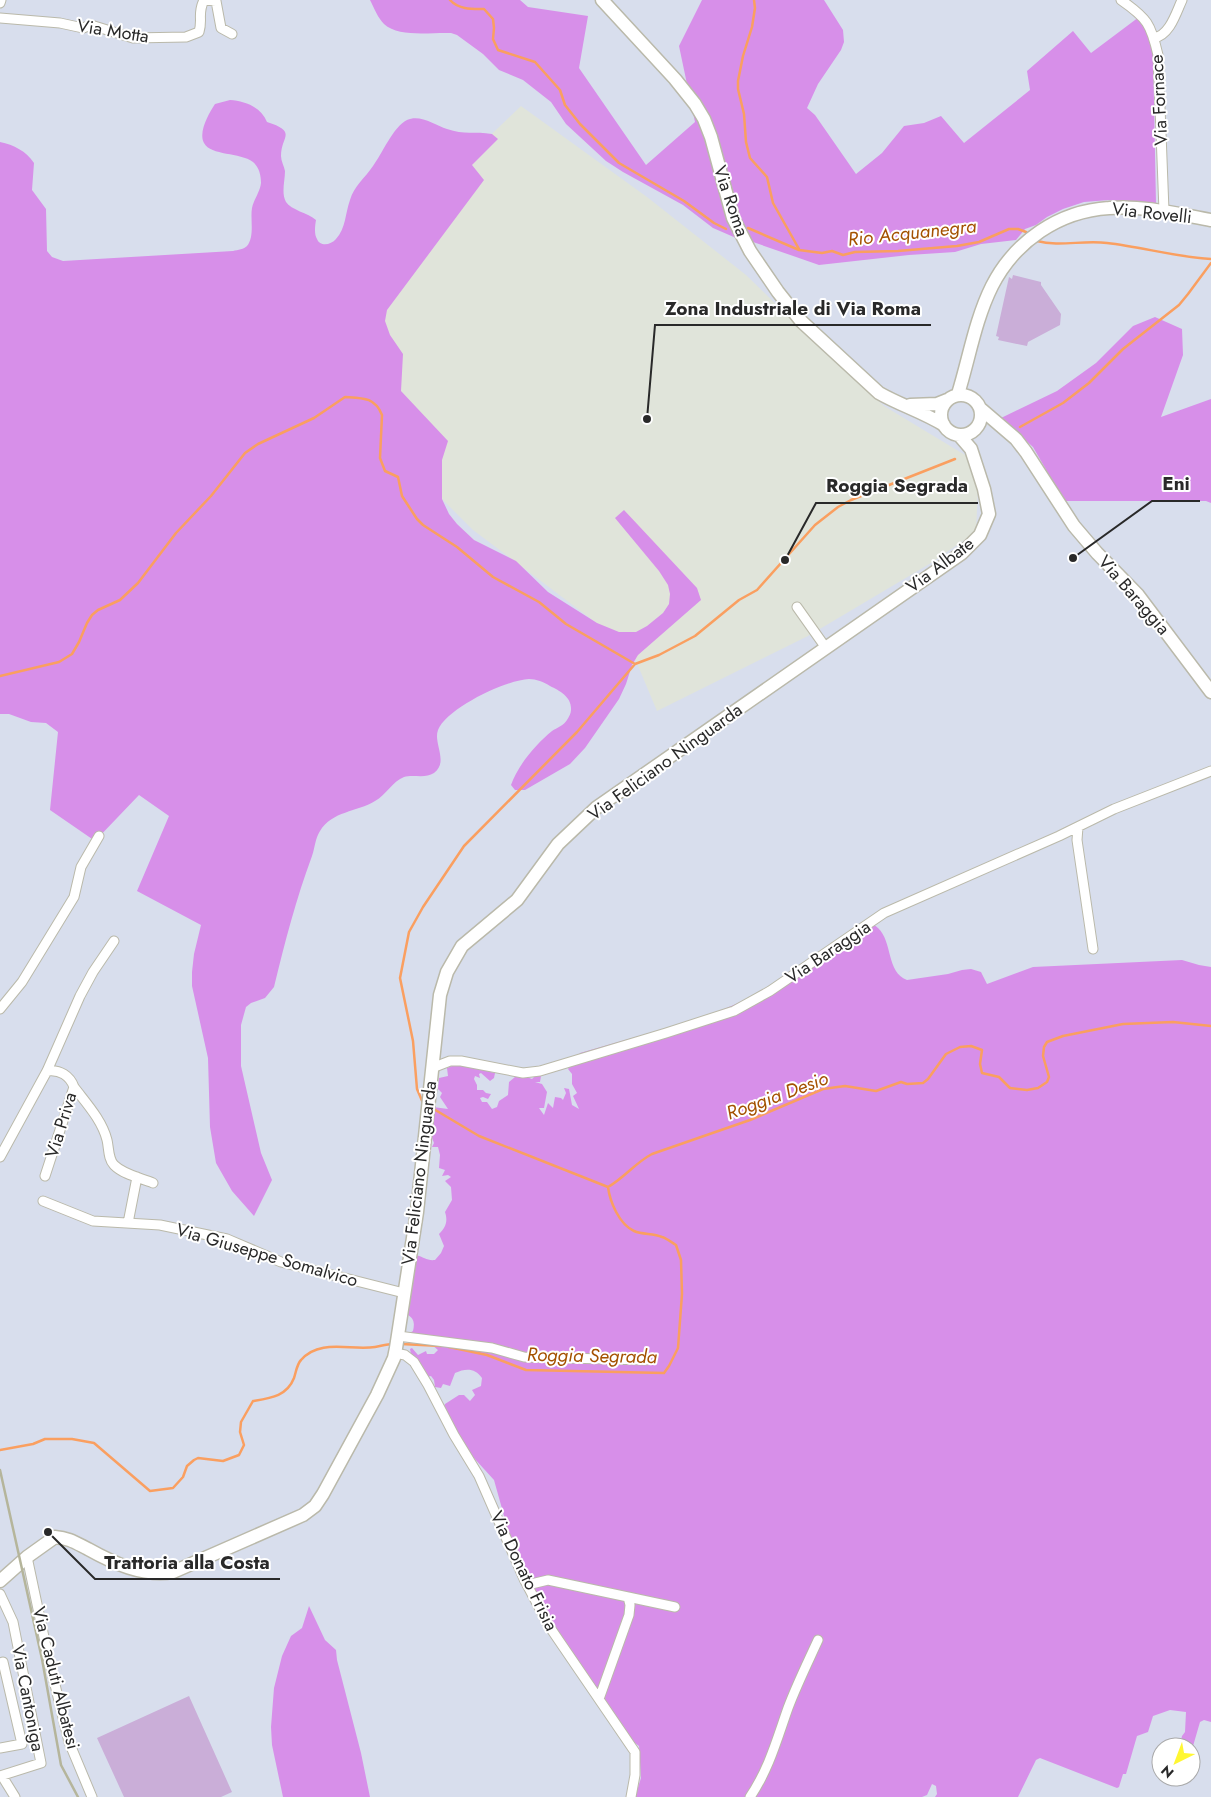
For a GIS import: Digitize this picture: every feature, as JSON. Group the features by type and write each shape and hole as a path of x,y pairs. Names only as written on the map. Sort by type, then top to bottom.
{"street":[{"name":"Via Motta","path":"0,18 60,22 83,28 91,25 133,38 186,37 199,32 201,25 199,10 204,0 216,1 221,28 232,34"},
{"name":"Via Roma","path":"602,0 675,79 695,104 704,119 711,137 733,218 750,251 778,292 801,321 879,393 922,412 944,425"},
{"path":"1121,0 1141,14 1148,23 1154,38"},
{"name":"Via Fornace","path":"1164,211 1158,55 1154,38 1164,33 1182,0"},
{"name":"Via Rovelli","path":"953,397 968,361 976,328 992,286 1011,258 1037,232 1056,222 1088,210 1111,207 1164,211 1211,220"},
{"name":"Via Rovelli","path":"968,361 972,397"},
{"path":"969,432 980,423 981,409 978,402 972,397 965,395 953,397 941,412 944,425 953,434 969,432 988,424 1002,427"},
{"name":"Via Roma","path":"903,404 921,406 937,404 953,397"},
{"name":"Via Baraggia","path":"981,409 1016,439 1074,526 1138,595 1211,692"},
{"name":"Via Albate","path":"826,648 962,553 980,535 989,514 984,488 971,449 969,432"},
{"path":"797,607 826,648"},
{"name":"Via Feliciano Ninguarda","path":"0,1581 27,1557 56,1538 73,1540 119,1564 160,1574 173,1572 303,1515 314,1506 323,1494 377,1395 396,1344 417,1212 440,995 447,972 462,946 518,900 558,844 596,808 826,648"},
{"name":"Via Baraggia","path":"432,1068 450,1061 461,1061 523,1073 540,1071 666,1033 734,1010 770,992 884,913 1114,810 1211,771"},
{"path":"1078,827 1077,840 1093,949"},
{"path":"0,1010 22,982 74,897 81,868 100,836"},
{"path":"48,1071 80,996 93,972 114,941"},
{"name":"Via Priva","path":"0,1157 48,1071 63,1073 68,1077 74,1088 45,1176"},
{"path":"74,1088 98,1120 107,1138 110,1159 114,1165 153,1183"},
{"path":"128,1223 136,1176"},
{"name":"Via Giuseppe Somalvico","path":"43,1201 93,1221 160,1224 227,1239 281,1262 404,1293"},
{"path":"396,1344 492,1348 524,1357 646,1360"},
{"name":"Via Donato Frisia","path":"396,1344 414,1362 454,1435 480,1476 527,1585 549,1626 635,1752 636,1775 631,1797"},
{"name":"Via Caduti Albatesi","path":"27,1557 69,1742 92,1797"},
{"path":"527,1585 548,1580 675,1607"},
{"name":"Via Cantoniga","path":"0,1594 13,1622 41,1763 1,1776"},
{"path":"599,1699 629,1615 630,1605 628,1597"},
{"path":"750,1797 764,1775 774,1752 788,1707 818,1640"},
{"path":"0,1663 4,1662 22,1744 0,1748"},
{"path":"1,1776 15,1797"}],"shaded area":[{"path":"370,0 520,0 528,7 588,16 579,68 646,165 695,122 679,46 702,0 824,0 843,30 844,42 841,50 818,84 807,108 815,115 856,174 882,153 904,126 924,123 941,116 964,143 1030,90 1027,71 1073,31 1091,53 1139,17 1151,40 1153,53 1156,204 1109,200 1084,202 1063,209 1036,225 1025,229 1016,240 981,244 955,252 819,265 753,242 743,241 713,228 683,205 606,161 566,124 551,102 523,80 499,70 483,54 457,35 451,33 407,33 390,28 380,19"},
{"path":"230,100 252,106 261,112 267,122 285,132 281,160 285,171 283,191 286,202 288,205 316,220 316,237 318,242 323,244 331,243 339,235 344,226 348,205 354,190 373,166 392,134 407,120 412,118 422,119 453,131 492,134 498,139 472,165 484,180 387,310 385,321 390,335 403,354 401,391 448,441 442,460 442,499 449,514 474,540 516,561 548,592 597,623 619,632 636,632 647,626 663,613 669,604 670,594 668,585 659,571 615,518 624,510 697,588 701,600 638,655 632,665 619,699 585,748 570,764 525,790 515,790 511,785 528,755 546,736 566,722 570,715 571,705 565,695 537,680 529,679 506,684 465,704 444,722 437,735 441,758 438,769 434,773 427,776 404,777 375,801 331,819 325,824 316,840 296,904 274,987 265,998 246,1007 241,1025 241,1066 261,1153 272,1180 254,1216 232,1191 216,1163 210,1127 208,1058 192,986 194,954 201,925 137,891 169,816 139,795 95,841 50,810 58,732 46,723 31,722 9,714 0,714 0,142 19,149 34,163 32,190 46,209 47,251 52,257 63,261 233,251 247,246 251,237 252,208 261,183 261,177 257,166 253,162 213,150 204,143 202,134 207,117 215,104"},
{"path":"521,106 647,197 746,275 828,355 884,406 970,458 978,487 976,532 931,563 808,636 657,711 631,649 473,530 406,463 366,292 397,225"},
{"path":"1013,275 1041,282 1041,285 1061,314 1060,325 1028,342 1027,346 998,340 999,337 996,336 1009,277 1012,279"},
{"path":"1155,317 1182,329 1183,355 1161,417 1211,399 1211,503 1206,501 1064,501 1033,447 1001,418 1057,391 1096,363 1133,326"},
{"path":"867,922 876,926 883,934 896,970 900,976 907,980 971,969 981,972 987,984 1033,967 1182,960 1211,967 1211,1722 1204,1720 1200,1722 1196,1737 1182,1737 1185,1732 1186,1712 1170,1710 1153,1716 1148,1732 1137,1736 1126,1774 1123,1774 1117,1788 1040,1758 1036,1760 1018,1797 935,1797 937,1794 936,1786 932,1784 927,1795 922,1797 635,1797 641,1778 639,1746 631,1740 538,1602 508,1530 494,1480 463,1446 443,1409 445,1404 459,1395 464,1395 470,1401 475,1395 472,1390 481,1386 482,1378 476,1372 463,1370 455,1373 450,1386 443,1384 441,1388 435,1387 431,1376 427,1377 409,1354 411,1354 410,1349 412,1348 418,1355 426,1351 427,1354 434,1354 438,1350 432,1345 409,1342 408,1334 413,1331 414,1323 405,1313 416,1255 435,1260 441,1253 444,1246 439,1234 445,1226 445,1212 452,1200 451,1187 445,1181 451,1177 448,1175 442,1176 445,1170 439,1168 440,1155 438,1147 432,1147 434,1143 429,1130 433,1107 448,1109 440,1097 442,1093 438,1089 439,1078 448,1076 447,1068 457,1064 495,1073 494,1078 490,1081 481,1073 479,1074 480,1078 475,1076 474,1079 477,1090 483,1090 491,1094 488,1099 480,1098 482,1102 487,1102 492,1109 497,1107 499,1101 508,1095 509,1082 515,1077 532,1079 535,1076 541,1076 540,1082 535,1082 542,1084 547,1092 544,1108 539,1108 544,1115 548,1103 553,1108 555,1097 563,1100 566,1093 564,1088 569,1089 572,1105 579,1109 573,1096 577,1093 572,1084 572,1074 568,1069 580,1053 705,1017 755,996"},
{"path":"309,1606 325,1640 336,1650 370,1797 283,1797 272,1745 271,1727 274,1688 282,1656 291,1636 302,1628"},
{"path":"189,1696 232,1792 221,1797 124,1797 97,1738"}],"waterway":[{"name":"Rio Acquanegra","path":"450,0 458,6 484,9 493,19 493,39 498,50 535,62 560,90 565,105 580,124 619,163 684,201 714,223 726,229"},
{"name":"Rio Acquanegra","path":"754,0 755,8 752,27 738,81 744,114 746,142 750,158 767,177 773,203 799,249"},
{"name":"Rio Acquanegra","path":"748,228 799,250 822,253 832,251 843,255 855,252 898,251 957,246 979,242 1009,229 1018,229 1026,232"},
{"name":"Rio Acquanegra","path":"1037,241 1045,243 1107,243 1211,259"},
{"path":"1020,427 1063,403 1089,383 1123,349 1179,305 1211,263"},
{"name":"Roggia Segrada","path":"0,676 59,662 72,654 92,615 98,610 120,600 138,583 176,533 211,496 245,453 258,444 314,418 345,397 367,400 379,409 382,415 380,458 385,471 398,477 402,496 423,525 457,547 493,577 539,602 566,624 635,664"},
{"name":"Roggia Segrada","path":"423,1103 417,1089 413,1041 400,978 409,932 423,907 464,846 577,732 635,664 659,655 695,636 739,600 757,590 815,525 838,507 851,500 955,459"},
{"name":"Roggia Desio","path":"608,1187 652,1154 750,1120 823,1089 845,1086 876,1091 901,1082 907,1084 923,1083 946,1054 960,1047 971,1046 982,1050 980,1064 982,1073 999,1077 1010,1088 1027,1090 1038,1088 1047,1082 1049,1077 1043,1056 1044,1047 1047,1042 1063,1036 1123,1024 1173,1022 1211,1026"},
{"name":"Roggia Segrada","path":"432,1108 479,1136 608,1187"},
{"name":"Roggia Segrada","path":"449,1347 487,1355 526,1370 664,1373 678,1348 682,1294 681,1260 676,1245 669,1240 629,1228 613,1206 608,1187"},
{"name":"Roggia Segrada","path":"0,1450 33,1444 45,1439 72,1439 94,1443 150,1491 173,1488 183,1477 187,1466 194,1460 198,1458 223,1461 239,1455 244,1445 240,1432 241,1422 253,1401 278,1395 287,1389 294,1378 300,1362 309,1353 326,1347 366,1348 393,1344"},
{"name":"Roggia Segrada","path":"401,1344 441,1346"}],"railway":[{"path":"0,1470 42,1659 61,1765 78,1797"}],"place":[{"name":"Zona Industriale di Via Roma","path":"647,419"},
{"name":"Eni","path":"1073,558"},
{"name":"Roggia Segrada","path":"785,560"},
{"name":"Trattoria alla Costa","path":"48,1532"}]}
